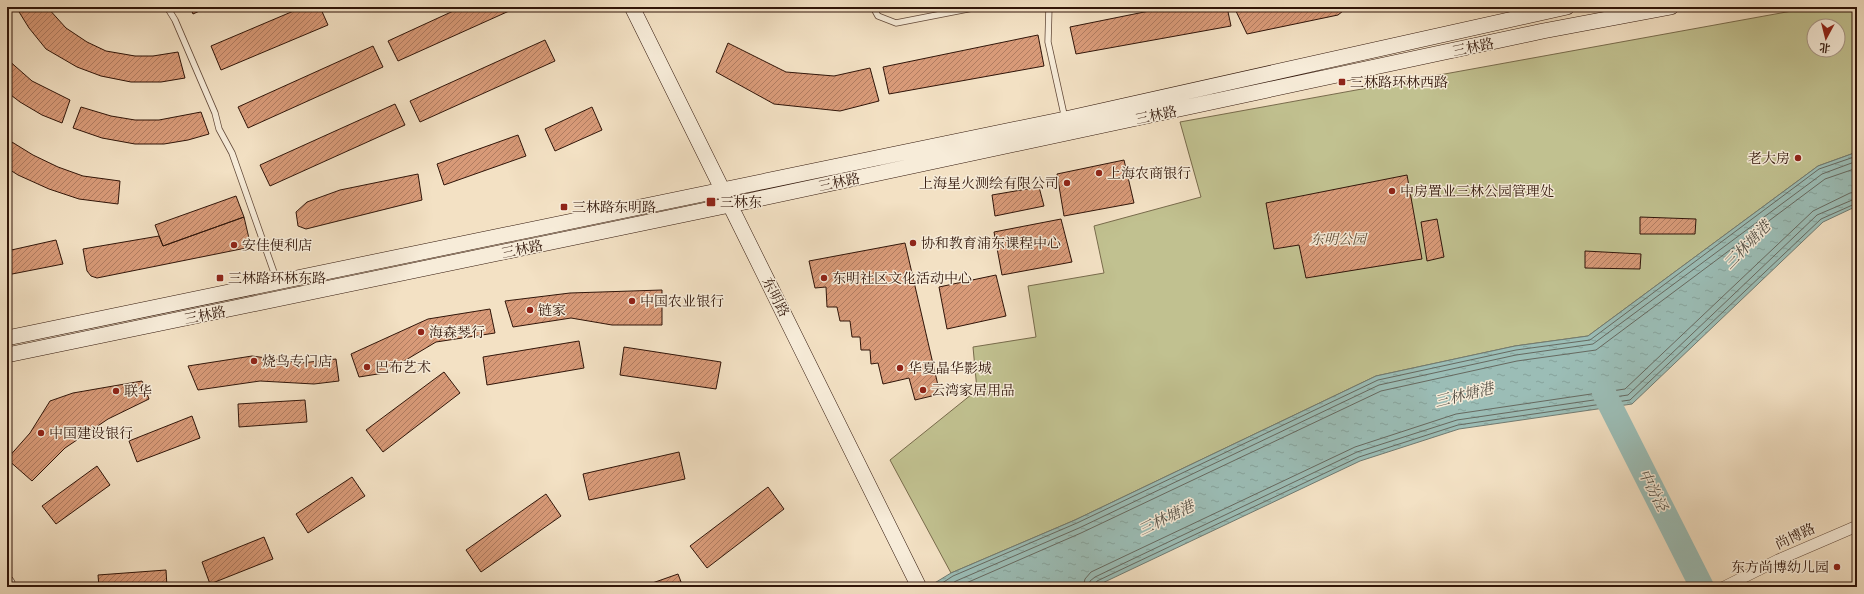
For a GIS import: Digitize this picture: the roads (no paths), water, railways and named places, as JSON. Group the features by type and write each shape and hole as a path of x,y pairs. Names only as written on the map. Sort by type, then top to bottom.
{"main road":[{"name":"东明路","path":"632,7 919,587"},
{"name":"三林路","path":"7,338 1065,118 1538,10 1567,7"},
{"name":"三林路","path":"7,355 730,205 1543,31 1671,7"},
{"path":"7,583 9,587"}],"street":[{"path":"1538,10 1543,31"},
{"name":"尚博路","path":"1724,587 1834,535 1857,526"}],"lane":[{"path":"168,7 215,113 219,129 232,153 278,282"},
{"path":"873,7 878,16 896,23 978,7"},
{"path":"1049,7 1048,42 1065,118"}],"water":[{"name":"三林塘港","path":"1857,152 1857,206 1823,222 1632,404 1459,429 1360,461 1094,587 928,587 951,573 1075,520 1376,376 1515,346 1588,336 1818,166"}],"waterway":[{"name":"中汾泾","path":"1604,393 1702,587"}],"place":[{"name":"三林路环林西路","path":"1342,82"},
{"name":"老大房","path":"1798,158"},
{"name":"上海农商银行","path":"1099,173"},
{"name":"上海星火测绘有限公司","path":"1067,183"},
{"name":"中房置业三林公园管理处","path":"1392,191"},
{"name":"三林东","path":"711,202"},
{"name":"三林路东明路","path":"564,207"},
{"name":"协和教育浦东课程中心","path":"913,243"},
{"name":"安佳便利店","path":"234,245"},
{"name":"三林路环林东路","path":"220,278"},
{"name":"东明社区文化活动中心","path":"824,278"},
{"name":"中国农业银行","path":"632,301"},
{"name":"链家","path":"530,310"},
{"name":"海森琴行","path":"421,332"},
{"name":"烧鸟专门店","path":"254,361"},
{"name":"巴布艺术","path":"367,367"},
{"name":"华夏晶华影城","path":"900,368"},
{"name":"云湾家居用品","path":"923,390"},
{"name":"联华","path":"116,391"},
{"name":"中国建设银行","path":"41,433"},
{"name":"东方尚博幼儿园","path":"1837,567"}],"park label":[{"name":"东明公园","path":"1338,239"}]}
